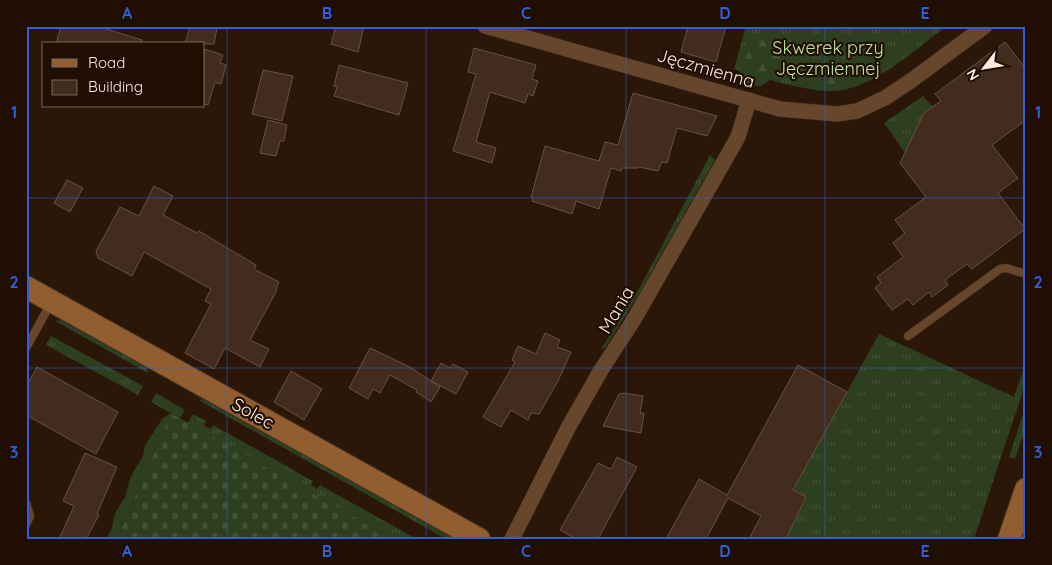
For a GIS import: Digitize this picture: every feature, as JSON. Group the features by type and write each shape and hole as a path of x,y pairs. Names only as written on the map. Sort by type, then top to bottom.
{"main road":[{"name":"Solec","path":"26,287 479,539"},
{"path":"1009,539 1026,490"}],"street":[{"name":"Jęczmienna","path":"485,26 780,109 837,114 857,111 871,106 912,80 985,26"},
{"name":"Mania","path":"512,539 568,428 738,137 749,100"}],"lane":[{"path":"908,336 1000,269 1006,268 1026,274"},
{"path":"26,348 52,301"},
{"path":"26,503 30,510 30,516 26,525"}],"green space":[{"name":"Skwerek przy Jęczmiennej","path":"746,26 947,26 898,64 871,80 843,90 832,91 789,85 734,69"},
{"path":"763,30 770,38 769,44 771,49 788,39 799,43 802,50 801,58 785,66 766,83 757,86 743,82 739,63 741,57 755,48"},
{"path":"852,72 855,75 854,84 831,87 808,83 815,75"},
{"path":"923,96 933,107 924,113 905,153 884,123"},
{"path":"710,155 715,160 640,292 605,348 601,349 640,287"},
{"path":"63,320 147,367 148,373 55,321"},
{"path":"879,334 1014,397 1026,361 1026,382 974,539 786,539 805,500 793,490"},
{"path":"51,336 143,386 138,395 46,345"},
{"path":"156,393 185,410 180,418 151,402"},
{"path":"202,398 456,539 446,539 200,401"},
{"path":"171,413 392,539 117,539"},
{"path":"171,413 117,539 106,539 112,528 115,513 125,497 131,476 143,456 145,445 163,418"},
{"path":"193,414 206,421 204,426 211,429 213,425 313,481 311,485 317,489 320,485 417,539 392,539 188,423"},
{"path":"1023,414 1026,415 1026,428 1015,459 1009,457"}],"building":[{"path":"61,26 97,26 142,40 142,42 57,42"},
{"path":"190,26 217,28 214,44 186,42"},
{"path":"336,26 364,26 358,52 331,44"},
{"path":"688,26 726,26 716,62 681,52"},
{"path":"1005,42 1026,69 1026,120 992,145 1018,178 998,193 1025,229 972,269 967,264 945,280 948,285 932,297 929,292 913,305 908,299 892,310 875,288 881,283 877,277 903,257 893,243 905,233 895,220 926,197 900,163 924,113 941,101 935,94"},
{"path":"474,48 536,65 532,79 538,81 533,96 528,94 525,103 490,92 476,142 496,148 492,163 453,151 476,74 468,72"},
{"path":"205,49 223,55 220,63 226,65 221,84 215,82 208,105 205,104"},
{"path":"339,65 408,83 399,115 334,96 337,87 334,86"},
{"path":"263,70 293,76 282,121 252,114"},
{"path":"633,93 717,116 707,136 677,128 667,163 662,162 658,171 639,167 622,168 621,171 611,168 599,209 576,201 572,214 532,201 533,198 531,197 545,146 599,161 605,142 618,145"},
{"path":"268,120 287,125 284,141 280,141 276,156 260,153"},
{"path":"67,180 83,188 70,212 54,203"},
{"path":"154,186 173,196 163,215 197,233 199,231 256,265 254,269 279,282 277,290 250,340 269,349 260,367 225,348 214,369 185,353 211,304 205,301 211,289 144,252 132,276 98,258 96,251 120,207 139,216"},
{"path":"545,333 560,340 557,347 571,352 558,381 539,414 531,413 528,420 511,410 501,427 483,417 515,362 512,360 518,346 536,354"},
{"path":"370,348 410,367 440,387 431,402 416,392 417,390 390,375 380,393 373,389 368,399 349,388"},
{"path":"441,363 450,368 453,364 468,372 456,394 431,381"},
{"path":"798,365 847,392 793,490 806,497 786,539 749,539 761,516 728,498 706,539 666,539 699,479 727,495"},
{"path":"37,367 118,412 96,454 26,415 26,387"},
{"path":"291,371 322,389 304,420 274,402"},
{"path":"619,394 643,396 640,413 644,413 641,433 603,426"},
{"path":"85,453 117,467 97,514 99,515 86,539 59,539 74,506 63,501"},
{"path":"617,457 637,467 598,539 576,539 560,530 598,463 611,469"}]}
